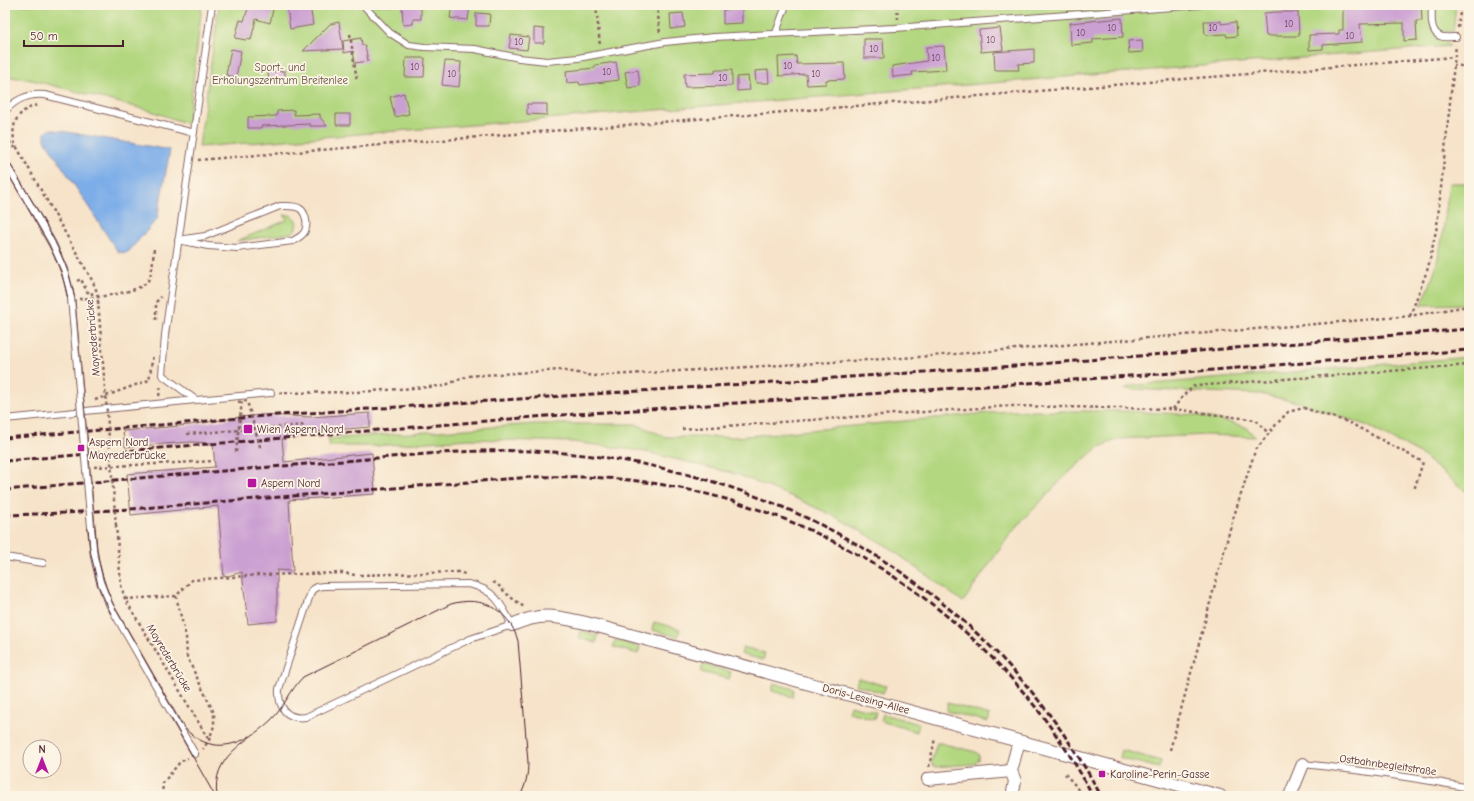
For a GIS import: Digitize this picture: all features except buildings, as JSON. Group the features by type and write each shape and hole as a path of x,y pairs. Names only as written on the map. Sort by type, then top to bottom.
{"street":[{"name":"Doris-Lessing-Allee","path":"512,625 524,619 552,616 590,624 1220,796"},
{"path":"1013,792 1015,781 1012,771 1019,741"},
{"path":"1290,796 1303,764"},
{"path":"929,774 1012,771"}],"lane":[{"path":"196,400 162,375 165,335 212,5"},
{"path":"363,5 390,33 409,45 475,49 519,58 547,61 571,59 661,43 714,37 898,28 1199,5"},
{"path":"776,33 786,5"},
{"path":"1432,5 1432,24 1434,29 1440,36 1456,37"},
{"path":"5,111 19,98 39,94 194,133"},
{"path":"5,162 56,250 65,271 72,298 91,527 94,557 100,582 109,604 195,754"},
{"path":"280,206 299,208 304,214 306,222 305,231 301,236 293,241 273,244 237,248 208,246 178,240 205,236 280,206"},
{"path":"5,419 271,393"},
{"path":"5,557 43,564"},
{"path":"468,584 488,590 496,597 512,625 470,639 306,717 294,717 284,710 280,703 280,689 306,605 312,590 317,587 468,584"},
{"name":"Ostbahnbegleitstraße","path":"1303,764 1369,771 1469,788"}],"path":[{"path":"596,5 601,54"},
{"path":"657,5 661,43"},
{"path":"897,5 898,28"},
{"path":"350,34 357,81"},
{"path":"190,161 1454,57"},
{"path":"1410,316 1428,268 1437,226 1453,65 1469,67"},
{"name":"Mayrederbrücke","path":"39,104 26,109 17,118 14,124 13,137 15,144 93,282 98,297 116,525 122,585 125,599 209,740 214,726 214,713 186,657 186,636 176,596"},
{"path":"5,137 20,153"},
{"path":"83,298 112,295 140,287 147,282 150,276 154,248"},
{"path":"78,286 77,280 81,279 87,292 92,292 92,298"},
{"path":"156,325 156,302 173,282"},
{"path":"271,393 357,392 443,386 468,376 561,370 594,376 919,357 1410,316 1469,306"},
{"path":"94,400 149,380 154,349"},
{"path":"1173,409 1183,396 1194,386 1469,365"},
{"path":"236,452 242,401"},
{"path":"238,402 247,401 261,450"},
{"path":"682,428 1009,406 1173,409 1256,420 1269,434"},
{"path":"1170,750 1232,522 1255,451 1288,412 1304,408 1348,422 1423,462 1414,490"},
{"path":"187,434 306,425"},
{"path":"112,466 215,461"},
{"path":"125,599 176,596 192,580 260,575 259,571"},
{"path":"929,774 929,762 935,738"},
{"path":"162,796 163,783 180,762"},
{"path":"1065,774 1076,786 1081,796"}],"green space":[{"path":"5,5 202,5 188,124 151,111 32,80 5,76"},
{"name":"Sport- und Erholungszentrum Breitenlee","path":"219,5 1456,5 1453,32 1446,31 1446,41 1450,46 199,147"},
{"path":"1449,183 1469,183 1469,304 1421,305 1428,291 1441,246"},
{"path":"284,215 290,215 297,223 296,228 292,233 237,241 287,220"},
{"path":"1469,357 1469,494 1420,454 1368,426 1297,402 1260,394 1125,389 1129,386"},
{"path":"1009,411 1127,411 1197,415 1246,427 1255,437 1207,435 1119,439 1097,448 1064,477 1011,533 963,602 887,546 838,518 795,498 736,474 642,451 573,442 468,439 375,446 329,446 328,439 535,424 636,424 666,437 737,437"},
{"path":"654,622 680,629 678,637 652,630"},
{"path":"581,631 598,635 596,643 579,638"},
{"path":"615,640 640,647 638,654 613,647"},
{"path":"743,647 765,653 763,660 741,654"},
{"path":"703,664 731,672 729,679 701,672"},
{"path":"858,678 886,686 883,693 856,685"},
{"path":"774,683 794,689 793,697 772,691"},
{"path":"948,703 990,715 988,722 946,711"},
{"path":"850,705 876,712 874,719 849,712"},
{"path":"883,714 919,724 917,732 881,721"},
{"path":"937,743 976,752 979,755 979,760 974,764 935,767 931,762"},
{"path":"1122,750 1161,761 1159,768 1120,758"}],"water":[{"path":"50,129 170,150 157,219 129,251 125,253 118,252 45,140 45,133"}],"tram line":[{"path":"5,156 55,242 65,264 73,288 97,549 106,587 115,608 181,724 188,732 196,738 213,745 231,744 250,736"},
{"path":"5,168 52,252 61,272 65,286 68,300 90,550 98,585 112,616"},
{"path":"217,796 219,770 225,760 241,744 275,716 303,677 451,604 473,601 493,607 501,613 508,620 518,641 528,762 526,780 520,796"},
{"path":"171,718 215,796"}],"railway":[{"path":"5,438 278,415 1015,366 1469,329"},
{"path":"5,461 547,416 1174,373 1469,350"},
{"path":"5,490 476,451 535,451 564,453 647,465 728,486 804,517 877,556 944,604 1004,660 1057,724 1101,796"},
{"path":"5,515 130,509 531,477 581,477 631,480 664,485 731,501 795,524 857,554 914,591 968,634 1016,683 1058,737 1093,796"}],"place":[{"name":"Wien Aspern Nord","path":"248,429"},
{"name":"Aspern Nord Mayrederbrücke","path":"81,448"},
{"name":"Aspern Nord","path":"252,483"},
{"name":"Karoline-Perin-Gasse","path":"1102,774"}]}
